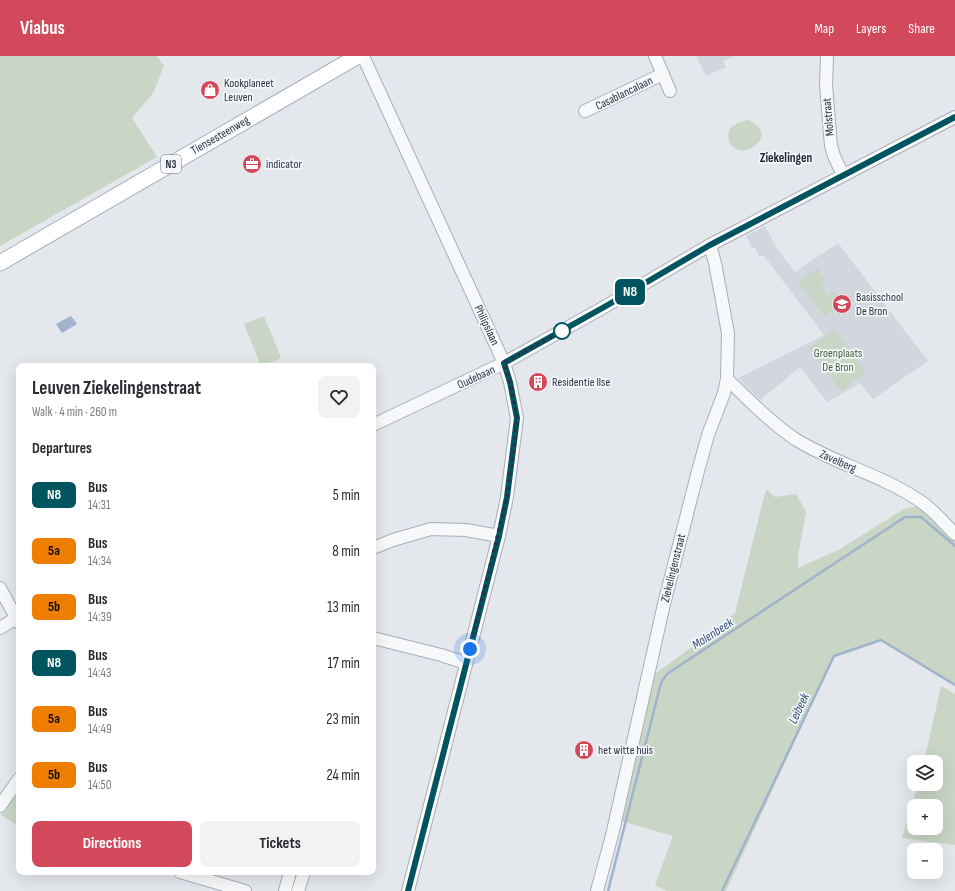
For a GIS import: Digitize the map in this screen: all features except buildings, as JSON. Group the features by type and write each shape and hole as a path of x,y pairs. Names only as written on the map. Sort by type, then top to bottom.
{"main road":[{"name":"Tiensesteenweg","path":"0,263 358,56"}],"street":[{"name":"Philipslaan","path":"363,56 504,363 510,382 517,418 507,497 499,536 408,891"},
{"name":"Casablancalaan","path":"655,56 670,91"},
{"name":"Molstraat","path":"827,56 826,85 831,146 843,175"},
{"name":"Casablancalaan","path":"585,111 663,74"},
{"name":"Oudebaan","path":"376,424 504,363 606,306 710,245 955,117"},
{"name":"Ziekelingenstraat","path":"597,891 614,831 664,604 708,435 724,393 727,379 728,333 715,263 710,245"},
{"name":"Zavelberg","path":"727,379 775,424 795,439 821,453 896,486 918,499 955,534"},
{"path":"376,547 399,538 431,529 466,530 499,536"},
{"path":"0,588 16,615"},
{"path":"0,628 16,618"},
{"path":"376,639 441,655 466,663"},
{"path":"0,806 16,783"},
{"path":"190,875 245,891"},
{"path":"285,891 289,875"},
{"path":"298,891 303,875"}],"shaded area":[{"path":"696,56 734,56 723,61 726,67 706,76"},
{"name":"Basisschool De Bron","path":"765,226 776,247 795,272 838,243 928,361 873,399 860,383 827,402 800,367 760,400 738,378 824,335 764,256 759,256 755,248 752,248 746,236"}],"green space":[{"path":"0,56 157,56 164,66 153,93 132,118 157,157 0,246"},
{"path":"748,120 757,125 761,131 761,137 758,143 753,147 747,150 740,150 733,147 730,143 728,135 729,131 733,126"},
{"name":"Groenplaats De Bron","path":"817,268 826,281 821,286 828,295 834,291 843,302 824,316 798,282"},
{"path":"264,316 281,358 268,363 260,363 244,324"},
{"name":"Groenplaats De Bron","path":"834,329 866,372 841,391 809,348"},
{"path":"766,489 775,497 796,494 806,512 798,556 798,568 840,549 904,509 922,505 955,539 955,686 881,640 834,656 726,891 667,891 655,885 673,836 621,821 653,675 702,640 735,613"},
{"path":"941,686 955,694 955,845 902,838 907,821 907,835 943,835 943,799 914,799 916,791 943,791 943,755 926,755"},
{"path":"16,794 16,824 1,815"}],"water":[{"path":"71,316 77,324 62,333 56,324"}],"waterway":[{"name":"Molenbeek","path":"608,891 661,683 667,674 905,517 921,517 955,546"},
{"name":"Leibeek","path":"722,891 834,656 881,640 955,685"}],"bus line":[{"name":"N8","path":"408,891 499,536 507,497 517,418 510,382 504,363 606,306 710,245 955,117"}],"place":[{"name":"Kookplaneet Leuven","path":"210,90"},
{"name":"indicator","path":"252,164"},
{"name":"Basisschool De Bron","path":"842,304"},
{"name":"Residentie Ilse","path":"538,382"},
{"name":"het witte huis","path":"584,750"}],"district":[{"name":"Ziekelingen","path":"786,157"}],"route":[{"path":"470,649 499,536 507,497 515,441 517,418 510,382 504,363 562,331"}]}
